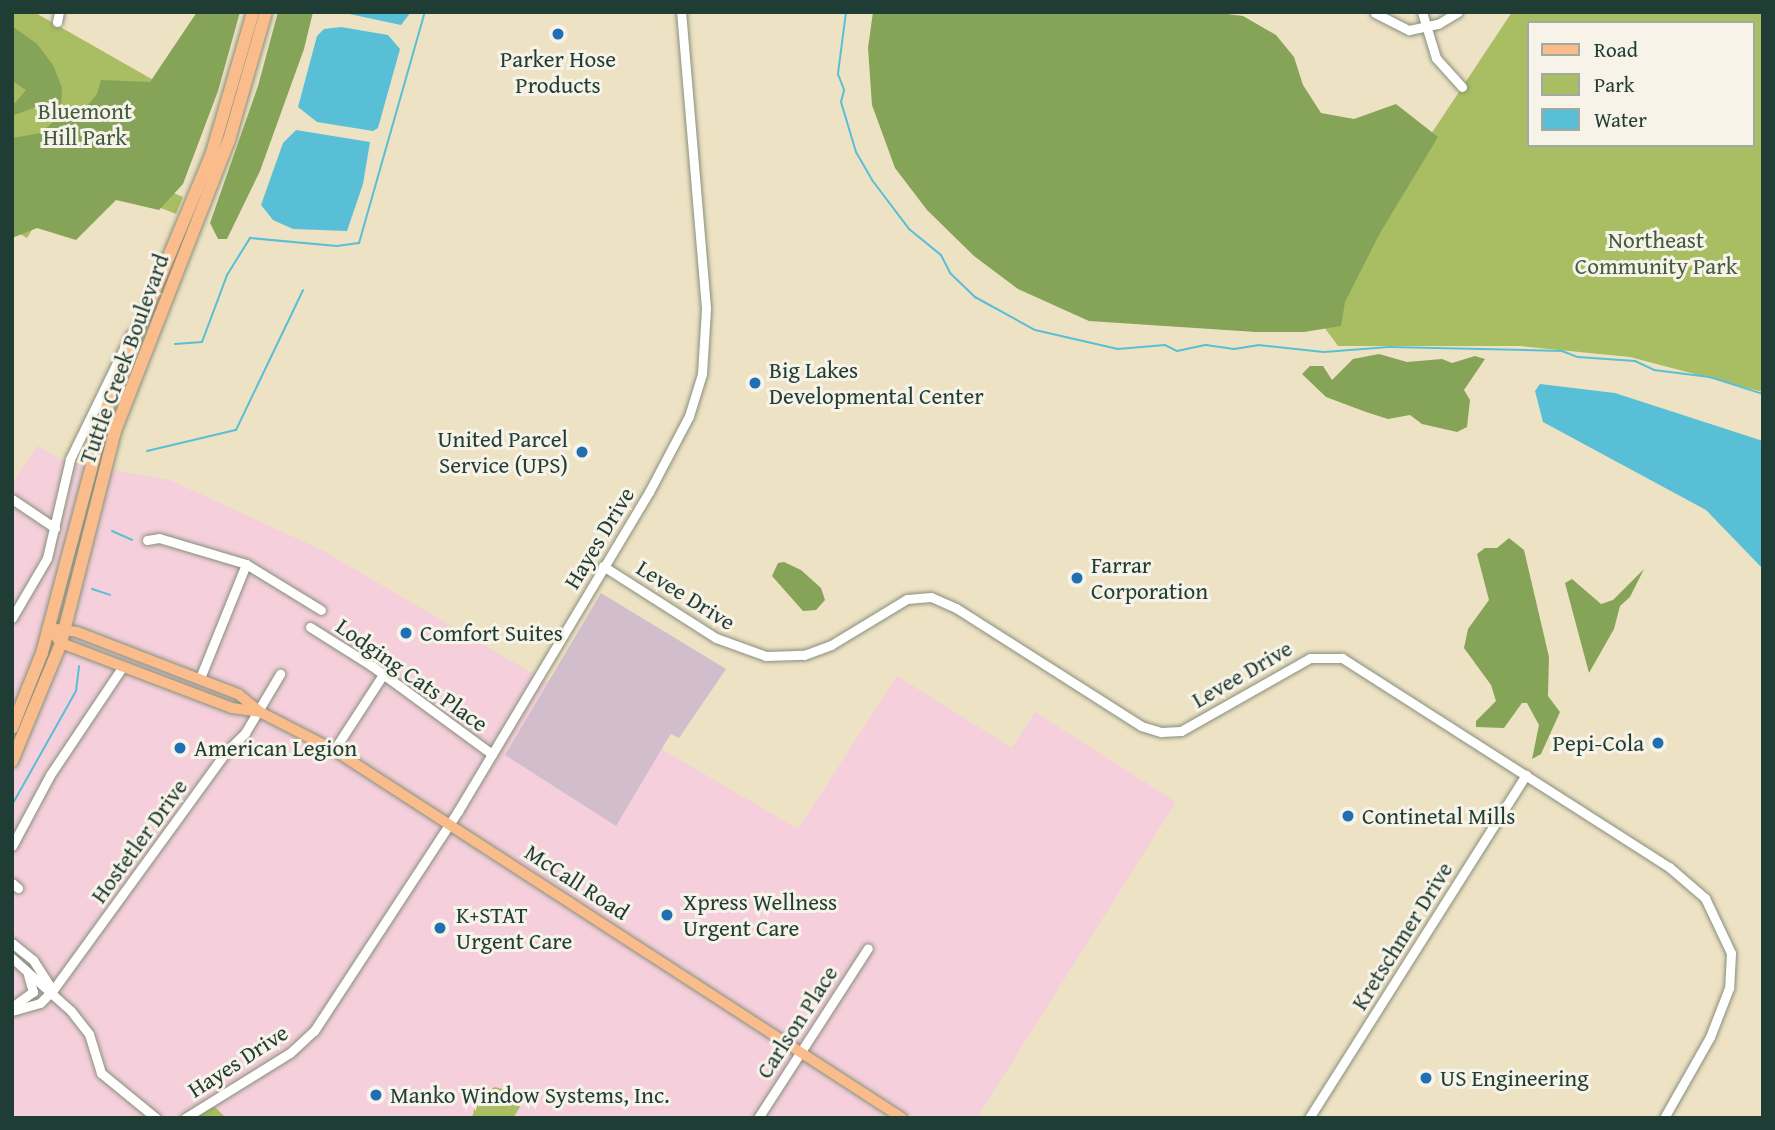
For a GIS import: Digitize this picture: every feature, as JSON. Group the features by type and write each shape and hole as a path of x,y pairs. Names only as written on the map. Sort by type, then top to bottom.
{"highway":[{"name":"Tuttle Creek Boulevard","path":"12,728 49,628 110,397 211,156 253,12"},
{"name":"Tuttle Creek Boulevard","path":"12,761 61,643 109,453 229,140 266,12"},
{"path":"95,403 110,397 132,377 148,349"}],"main road":[{"name":"McCall Road","path":"49,628 65,629 238,694 260,712 334,750 902,1118"},
{"path":"49,628 61,643"},
{"name":"McCall Road","path":"61,643 232,708 260,712"},
{"path":"123,666 170,668"},
{"path":"158,679 189,683 200,678"}],"street":[{"name":"Hayes Drive","path":"185,1118 290,1053 314,1031 449,824 673,449 702,374 706,308 681,12"},
{"path":"1422,12 1436,58 1462,87"},
{"path":"1375,13 1400,30 1426,27 1458,12"},
{"path":"12,618 47,558 70,459 95,403 148,306"},
{"path":"12,499 55,528"},
{"path":"148,540 159,538 246,564 321,610"},
{"path":"200,678 246,564"},
{"name":"Levee Drive","path":"603,566 716,638 766,656 804,655 831,645 907,599 931,597 956,608 1141,726 1161,732 1181,731 1301,662 1330,655 1360,669 1678,873 1705,898 1719,920 1733,962 1724,1007 1664,1118"},
{"name":"Lodging Cats Place","path":"310,627 492,754"},
{"path":"12,846 50,775 123,666"},
{"name":"Hostetler Drive","path":"12,1009 40,1003 53,990 260,712 280,674"},
{"path":"334,750 382,676"},
{"name":"Kretschmer Drive","path":"1310,1118 1526,775"},
{"path":"12,943 45,974 53,990"},
{"name":"Carlson Place","path":"758,1118 868,948"},
{"path":"12,958 53,990 89,1034 101,1073 156,1118"},
{"path":"12,1009 33,992 21,964"}],"shaded area":[{"path":"38,446 63,461 170,480 322,550 798,829 897,676 1012,748 1035,712 1176,802 977,1118 12,1118 12,483"},
{"path":"601,593 726,669 679,738 671,734 616,826 505,755"}],"green space":[{"name":"Bluemont Hill Park","path":"12,12 34,12 199,106 169,191 183,197 176,214 116,190 36,223 27,238 12,229"},
{"name":"Bluemont Hill Park","path":"197,12 240,12 218,91 183,184 159,210 116,200 76,240 37,228 12,238 12,138 41,133 58,117 82,112 97,94 101,80 150,82"},
{"path":"278,12 313,12 304,49 260,171 227,239 218,239 210,223 258,86"},
{"path":"873,12 1212,12 1243,16 1276,35 1294,57 1303,85 1321,113 1354,119 1396,104 1438,137 1380,233 1345,302 1341,326 1304,332 1256,332 1089,321 1018,289 974,256 927,210 895,168 872,105 868,48"},
{"name":"Northeast Community Park","path":"1512,12 1763,12 1763,392 1630,357 1520,346 1338,346 1313,312"},
{"path":"12,26 37,44 53,65 62,88 61,109 50,112 41,105 12,116 12,106 26,90 12,81"},
{"path":"1379,354 1407,362 1442,359 1452,363 1475,356 1485,359 1464,390 1470,400 1467,427 1457,432 1422,424 1410,415 1388,419 1366,412 1326,397 1302,374 1310,366 1323,366 1332,380 1353,359"},
{"path":"1509,538 1524,550 1549,657 1548,696 1560,712 1541,754 1532,759 1539,725 1527,703 1522,703 1504,728 1476,727 1476,721 1496,701 1491,685 1464,648 1468,629 1489,600 1477,554 1485,548 1497,548"},
{"path":"784,562 801,570 821,588 825,600 816,610 803,611 772,576 778,563"},
{"path":"1644,569 1630,597 1620,606 1614,629 1589,673 1565,583 1572,579 1601,604 1613,600"},
{"path":"495,1087 506,1090 520,1107 513,1118 472,1118 477,1098"},
{"path":"215,1107 226,1118 195,1118 208,1110"}],"water":[{"path":"340,12 411,12 401,25"},
{"path":"341,27 388,35 400,49 378,128 373,131 317,122 298,107 317,36 324,29"},
{"path":"296,130 370,142 363,184 347,231 293,229 273,220 261,205 283,143"},
{"path":"1540,384 1615,393 1763,441 1763,569 1706,510 1543,422 1535,391"}],"waterway":[{"path":"175,344 202,342 227,275 250,238 337,246 359,243 425,12"},
{"path":"846,12 838,74 844,90 841,102 856,152 872,180 909,229 941,255 950,273 975,297 1035,330 1118,349 1165,345 1177,351 1206,345 1234,349 1258,345 1324,352 1389,347 1562,351 1578,357 1635,361 1654,370 1710,377 1763,394"},
{"path":"147,451 236,430 303,290"},
{"path":"112,531 132,540"},
{"path":"92,589 110,595"},
{"path":"12,805 76,691 79,666"}],"place":[{"name":"Parker Hose Products","path":"558,34"},
{"name":"Big Lakes Developmental Center","path":"755,383"},
{"name":"United Parcel Service (UPS)","path":"582,452"},
{"name":"Farrar Corporation","path":"1077,578"},
{"name":"Comfort Suites","path":"406,633"},
{"name":"Pepi-Cola","path":"1658,743"},
{"name":"American Legion","path":"180,748"},
{"name":"Continetal Mills","path":"1348,816"},
{"name":"Xpress Wellness Urgent Care","path":"667,915"},
{"name":"K+STAT Urgent Care","path":"440,928"},
{"name":"US Engineering","path":"1426,1078"},
{"name":"Manko Window Systems, Inc.","path":"376,1095"}]}
